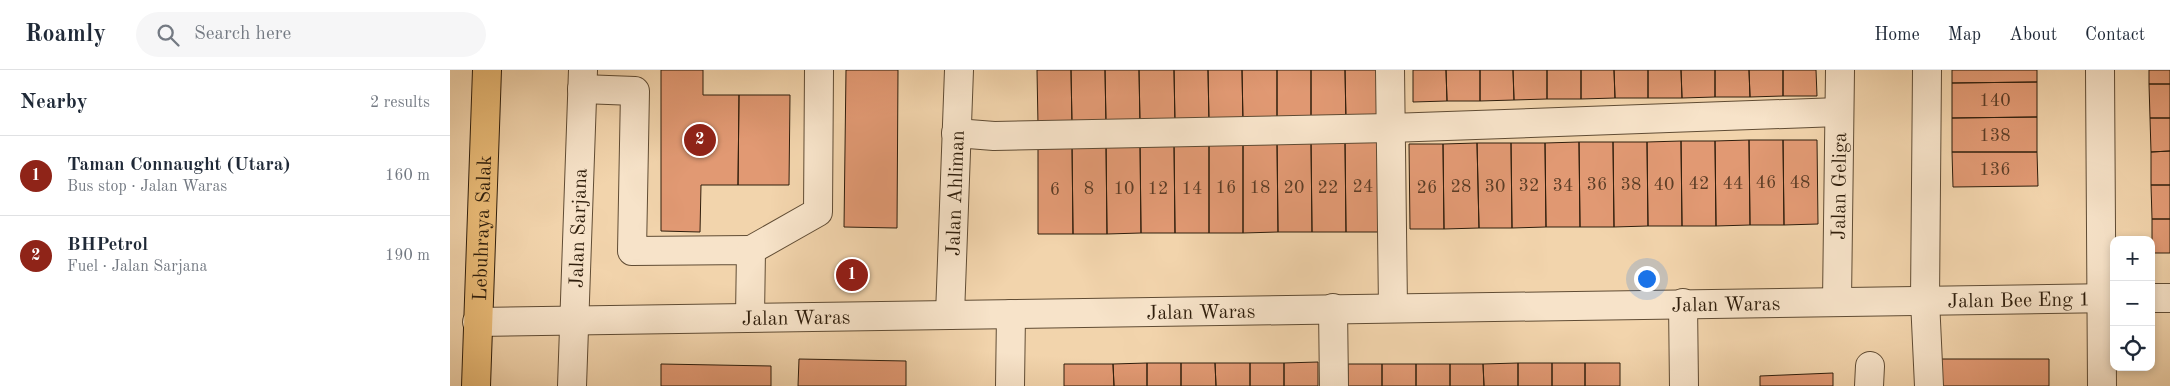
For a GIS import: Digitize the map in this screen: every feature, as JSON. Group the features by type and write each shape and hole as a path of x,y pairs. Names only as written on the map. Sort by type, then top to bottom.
{"highway":[{"name":"Lebuhraya Salak","path":"476,386 487,70"}],"street":[{"path":"582,80 635,80 632,251 751,250 818,212 819,70"},
{"name":"Jalan Ahliman","path":"950,315 959,70"},
{"path":"1390,70 1393,308"},
{"name":"Jalan Geliga","path":"1837,301 1840,70"},
{"path":"1927,70 1925,300 1929,386"},
{"path":"2100,70 2107,298 2102,386"},
{"name":"Jalan Sarjana","path":"572,386 582,80"},
{"path":"956,133 994,136 1390,128 1839,112"},
{"path":"750,317 751,250"},
{"name":"Jalan Bee Eng 1","path":"1925,300 2107,298"},
{"path":"2155,298 2170,298"},
{"name":"Jalan Waras","path":"477,322 1925,300"},
{"path":"1683,303 1684,386"},
{"path":"1333,308 1334,386"},
{"path":"1010,386 1011,314"}],"building":[{"path":"661,70 703,70 703,95 739,95 738,185 701,185 700,232 661,231"},
{"path":"846,70 898,70 897,228 844,227"},
{"path":"1037,70 1071,70 1072,125 1038,125"},
{"path":"1071,70 1105,70 1106,124 1072,125"},
{"path":"1105,70 1139,70 1140,124 1106,124"},
{"path":"1139,70 1174,70 1175,124 1140,124"},
{"path":"1174,70 1208,70 1209,123 1175,124"},
{"path":"1208,70 1242,70 1243,123 1209,123"},
{"path":"1242,70 1277,70 1277,122 1243,123"},
{"path":"1277,70 1311,70 1311,122 1277,122"},
{"path":"1311,70 1345,70 1346,122 1311,122"},
{"path":"1345,70 1379,70 1380,121 1346,122"},
{"path":"1413,70 1446,70 1447,101 1413,102"},
{"path":"1446,70 1480,70 1480,101 1447,101"},
{"path":"1480,70 1513,70 1514,100 1480,101"},
{"path":"1513,70 1547,70 1547,99 1514,100"},
{"path":"1547,70 1581,70 1581,99 1547,99"},
{"path":"1581,70 1614,70 1615,98 1581,99"},
{"path":"1614,70 1648,70 1648,98 1615,98"},
{"path":"1648,70 1681,70 1682,98 1648,98"},
{"path":"1681,70 1715,70 1715,97 1682,98"},
{"path":"1715,70 1749,70 1750,97 1715,97"},
{"path":"1749,70 1783,70 1783,96 1750,97"},
{"path":"1783,70 1816,70 1817,96 1783,96"},
{"path":"1952,70 2037,70 2037,82 1952,83"},
{"path":"2149,70 2170,70 2170,84 2149,84"},
{"path":"2037,82 2037,117 1952,118 1952,83"},
{"path":"2149,84 2170,84 2170,118 2150,118"},
{"path":"739,95 790,95 789,185 738,185"},
{"path":"2037,117 2037,152 1952,152 1952,118"},
{"path":"2150,118 2170,118 2170,151 2151,152"},
{"path":"1749,140 1783,140 1784,225 1750,225"},
{"path":"1749,140 1750,225 1716,226 1715,141"},
{"path":"1783,140 1817,140 1818,224 1784,225"},
{"path":"1277,141 1311,141 1312,232 1278,232"},
{"path":"1277,141 1278,232 1243,233 1243,142"},
{"path":"1311,141 1345,141 1346,232 1312,232"},
{"path":"1345,141 1379,141 1380,232 1346,232"},
{"path":"1681,141 1715,141 1716,226 1682,226"},
{"path":"1681,141 1682,226 1648,226 1647,142"},
{"path":"1140,142 1174,142 1175,233 1141,233"},
{"path":"1140,142 1141,233 1107,234 1106,143"},
{"path":"1174,142 1209,142 1209,233 1175,233"},
{"path":"1209,142 1243,142 1243,233 1209,233"},
{"path":"1579,142 1613,142 1614,227 1580,227"},
{"path":"1579,142 1580,227 1546,227 1545,143"},
{"path":"1613,142 1647,142 1648,226 1614,227"},
{"path":"1038,143 1072,143 1073,234 1038,234"},
{"path":"1072,143 1106,143 1107,234 1073,234"},
{"path":"1477,143 1511,143 1512,228 1479,228"},
{"path":"1477,143 1479,228 1444,229 1443,144"},
{"path":"1511,143 1545,143 1546,227 1512,228"},
{"path":"1409,144 1443,144 1444,229 1410,229"},
{"path":"2170,151 2170,185 2151,185 2151,152"},
{"path":"1952,152 2037,152 2038,186 1953,187"},
{"path":"2151,185 2170,185 2170,219 2152,219"},
{"path":"2152,219 2170,219 2170,253 2155,253 2155,236 2152,236"},
{"path":"799,359 906,361 906,386 798,386"},
{"path":"1939,359 2049,359 2049,386 1938,386"},
{"path":"1318,362 1318,386 1284,386 1284,363"},
{"path":"1147,363 1147,386 1114,386 1113,364"},
{"path":"1147,363 1181,363 1181,386 1147,386"},
{"path":"1181,363 1215,363 1216,386 1181,386"},
{"path":"1215,363 1250,363 1250,386 1216,386"},
{"path":"1250,363 1284,363 1284,386 1250,386"},
{"path":"1518,363 1518,386 1484,386 1483,364"},
{"path":"1518,363 1552,363 1552,386 1518,386"},
{"path":"1552,363 1585,363 1585,386 1552,386"},
{"path":"1585,363 1620,363 1620,386 1585,386"},
{"path":"661,364 771,366 771,386 661,386"},
{"path":"1064,364 1113,364 1114,386 1064,386"},
{"path":"1348,364 1382,364 1382,386 1348,386"},
{"path":"1382,364 1416,364 1416,386 1382,386"},
{"path":"1416,364 1450,364 1450,386 1416,386"},
{"path":"1450,364 1483,364 1484,386 1450,386"},
{"path":"1833,373 1833,386 1760,386 1760,376"}],"place":[{"name":"BHPetrol","path":"700,140"},
{"name":"Taman Connaught (Utara)","path":"852,275"}]}
